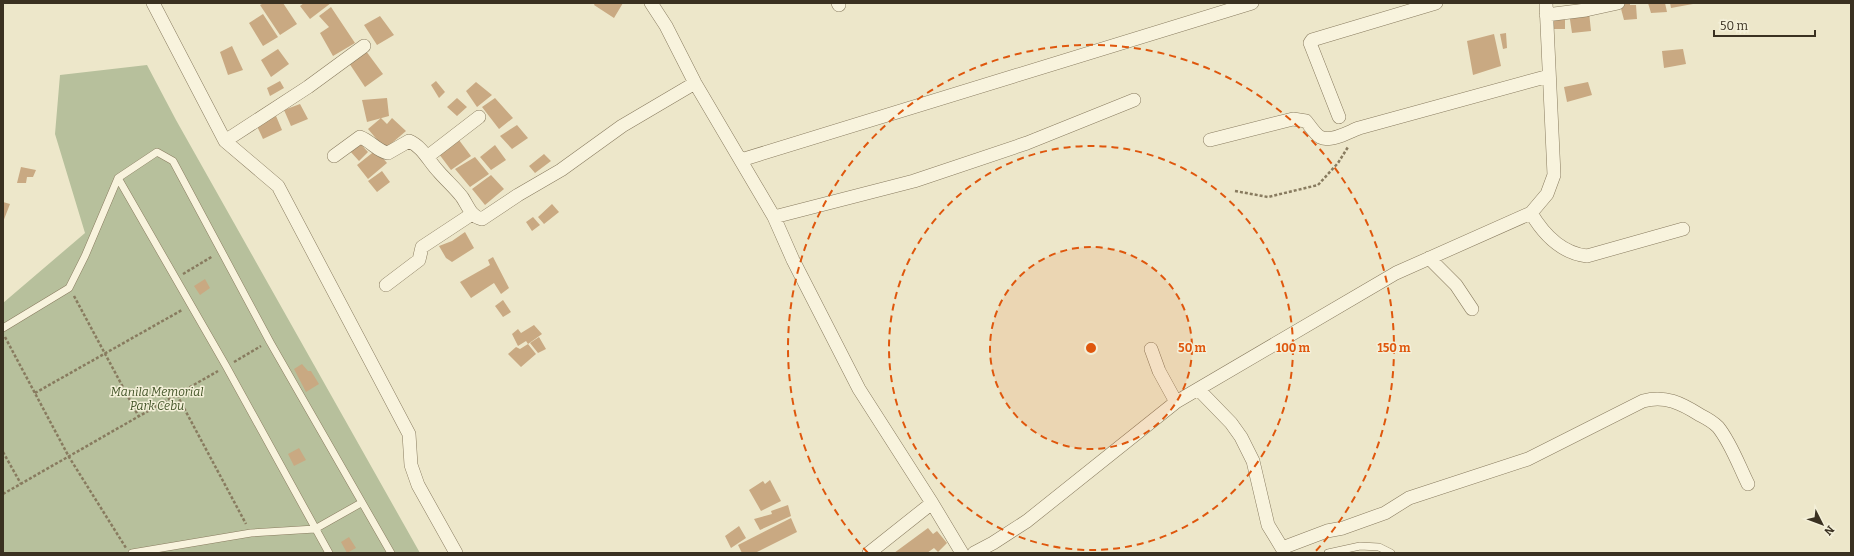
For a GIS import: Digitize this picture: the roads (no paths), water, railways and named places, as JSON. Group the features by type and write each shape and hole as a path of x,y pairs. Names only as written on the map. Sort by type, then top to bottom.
{"street":[{"path":"153,3 225,142 278,186 410,434 411,465 418,485 456,553"},
{"path":"651,3 666,26 695,83 774,217 793,260 859,390 932,503 962,553"},
{"path":"741,160 1252,3"},
{"path":"1339,117 1310,43 1312,40 1436,3"},
{"path":"974,553 993,543 1027,521 1176,402 1396,272 1531,213 1547,194 1554,175 1546,9 1586,10 1618,3"},
{"path":"225,142 308,87 364,46"},
{"path":"1210,140 1293,119 1306,121 1319,137 1324,139 1333,138 1360,128 1549,76"},
{"path":"334,156 360,137 368,140 381,152 388,153 409,141 414,143 438,172 452,185 472,214 476,218 482,219 518,195 561,170 622,126 695,83"},
{"path":"774,217 914,181 1027,143 1134,100"},
{"path":"427,157 479,117"},
{"path":"1531,213 1549,238 1574,254 1581,255 1595,254 1683,228"},
{"path":"386,285 419,260 422,247 472,214"},
{"path":"1429,258 1456,285 1472,309"},
{"path":"1151,349 1159,371 1176,402"},
{"path":"1198,390 1231,423 1241,437 1253,461 1268,525 1287,550 1326,531 1343,528 1385,513 1409,498 1528,459 1643,401 1654,398 1680,402 1717,426 1748,484"},
{"path":"869,553 932,503"}],"lane":[{"path":"3,328 69,288 86,256 118,178 157,152 172,161 270,342 391,553"},
{"path":"118,178 192,305 329,553"},
{"path":"131,553 251,533 315,529 361,503"},
{"path":"1328,553 1360,546 1379,547 1390,553"}],"park label":[{"name":"Manila Memorial Park Cebu","path":"157,399"}]}
